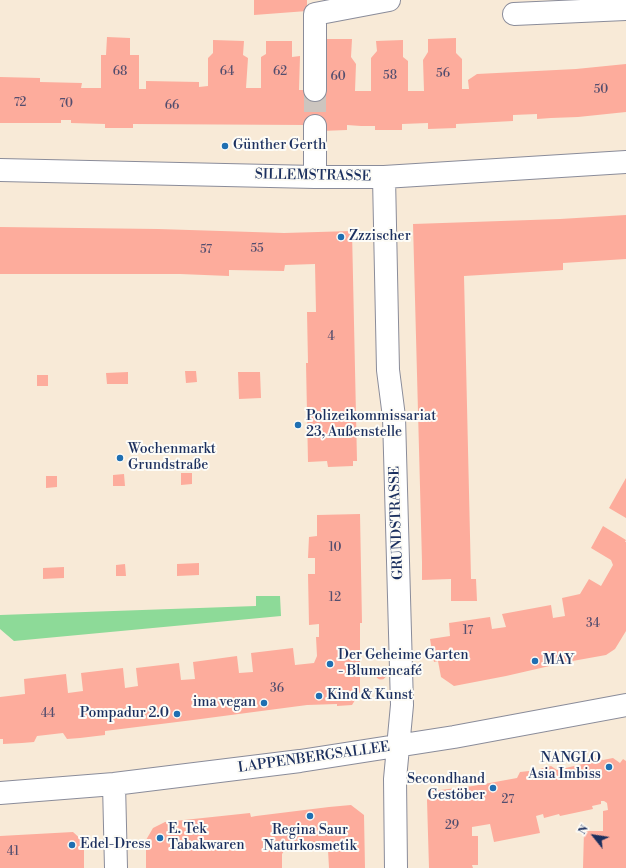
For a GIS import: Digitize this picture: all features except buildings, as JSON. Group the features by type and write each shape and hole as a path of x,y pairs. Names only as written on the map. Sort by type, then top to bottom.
{"street":[{"path":"315,90 315,14 389,0"},
{"path":"514,14 626,9"},
{"path":"315,126 315,177"},
{"name":"SILLEMSTRASSE","path":"0,170 315,177 384,177 626,162"},
{"name":"GRUNDSTRASSE","path":"384,177 388,370 394,417 402,705 395,779 396,868"},
{"name":"LAPPENBERGSALLEE","path":"0,793 114,784 300,761 454,737 626,705"},
{"path":"114,784 116,868"}],"green space":[{"path":"256,596 280,596 281,616 14,641 0,629 0,615 256,606"}],"tunnel":[{"path":"315,90 315,126"}],"place":[{"name":"Günther Gerth","path":"225,146"},
{"name":"Zzzischer","path":"341,237"},
{"name":"Polizeikommissariat 23, Außenstelle","path":"298,425"},
{"name":"Wochenmarkt Grundstraße","path":"120,458"},
{"name":"MAY","path":"535,661"},
{"name":"Der Geheime Garten - Blumencafé","path":"330,664"},
{"name":"Kind & Kunst","path":"319,696"},
{"name":"ima vegan","path":"264,703"},
{"name":"Pompadur 2.0","path":"177,714"},
{"name":"NANGLO Asia Imbiss","path":"609,767"},
{"name":"Secondhand Gestöber","path":"493,788"},
{"name":"Regina Saur Naturkosmetik","path":"310,816"},
{"name":"E. Tek Tabakwaren","path":"160,838"},
{"name":"Edel-Dress","path":"72,845"}]}
